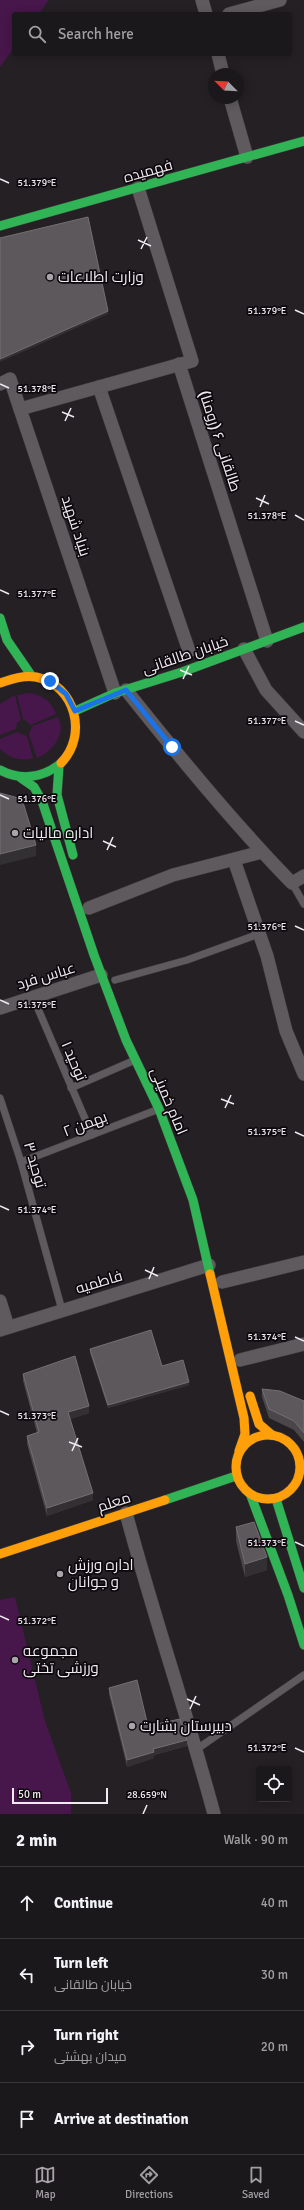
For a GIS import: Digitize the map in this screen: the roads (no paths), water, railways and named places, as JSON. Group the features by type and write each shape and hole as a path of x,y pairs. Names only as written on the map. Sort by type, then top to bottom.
{"main road":[{"name":"فهمیده","path":"0,226 304,141"},
{"path":"0,618 7,640 31,675"},
{"name":"خیابان طالقانی","path":"75,711 120,691 304,627"},
{"path":"0,683 11,677 31,675 50,681 66,694 75,711 77,731 71,751 59,766 41,776 21,778 0,770"},
{"path":"59,766 57,795 74,861"},
{"name":"امام خمینی","path":"21,778 34,787 42,800 112,979 136,1060 159,1109 217,1269 240,1356"},
{"name":"امام خمینی","path":"217,1269 244,1418 245,1434 239,1451"},
{"path":"247,1384 259,1424 272,1434 284,1439 294,1447 302,1458 296,1484 288,1493 276,1499 264,1500 251,1496"},
{"path":"272,1434 259,1435 248,1441 239,1451 235,1463 236,1476 242,1487 251,1496 288,1595 304,1645"},
{"name":"معلم","path":"0,1554 236,1476"},
{"path":"276,1499 304,1588"}],"street":[{"path":"202,0 205,12"},
{"path":"236,12 280,0"},
{"path":"218,56 222,68"},
{"path":"232,104 247,157"},
{"path":"20,409 192,361 138,188"},
{"name":"طالقانی ۶ (رومنا)","path":"179,364 267,641"},
{"name":"بنیاد شهید","path":"0,384 10,379 120,691"},
{"path":"99,387 189,651"},
{"path":"244,649 266,690 304,732"},
{"path":"120,691 262,852 292,883 304,876"},
{"path":"89,908 173,875 262,852"},
{"path":"234,860 267,956 286,1030 304,1074"},
{"name":"عباس فرد","path":"0,1008 33,997 112,979"},
{"name":"فاطمیه","path":"4,1328 62,1310 217,1269 304,1262"},
{"path":"0,1302 4,1328"},
{"path":"240,1356 304,1344"},
{"path":"126,1513 146,1589 197,1749 214,1814"}],"lane":[{"path":"292,883 304,904"},
{"path":"112,979 187,960 260,934"},
{"name":"توحید ۱","path":"33,997 92,1135"},
{"path":"71,1088 136,1060"},
{"name":"توحید ۳","path":"0,1098 21,1162 62,1310"},
{"name":"بهمن ۲","path":"21,1162 159,1109"},
{"path":"197,1749 304,1675"}],"place":[{"name":"وزارت اطلاعات","path":"50,277"},
{"name":"اداره مالیات","path":"15,833"},
{"name":"اداره ورزش و جوانان","path":"60,1574"},
{"name":"مجموعه ورزشی تختی","path":"15,1660"},
{"name":"دبیرستان بشارت","path":"132,1726"}]}
